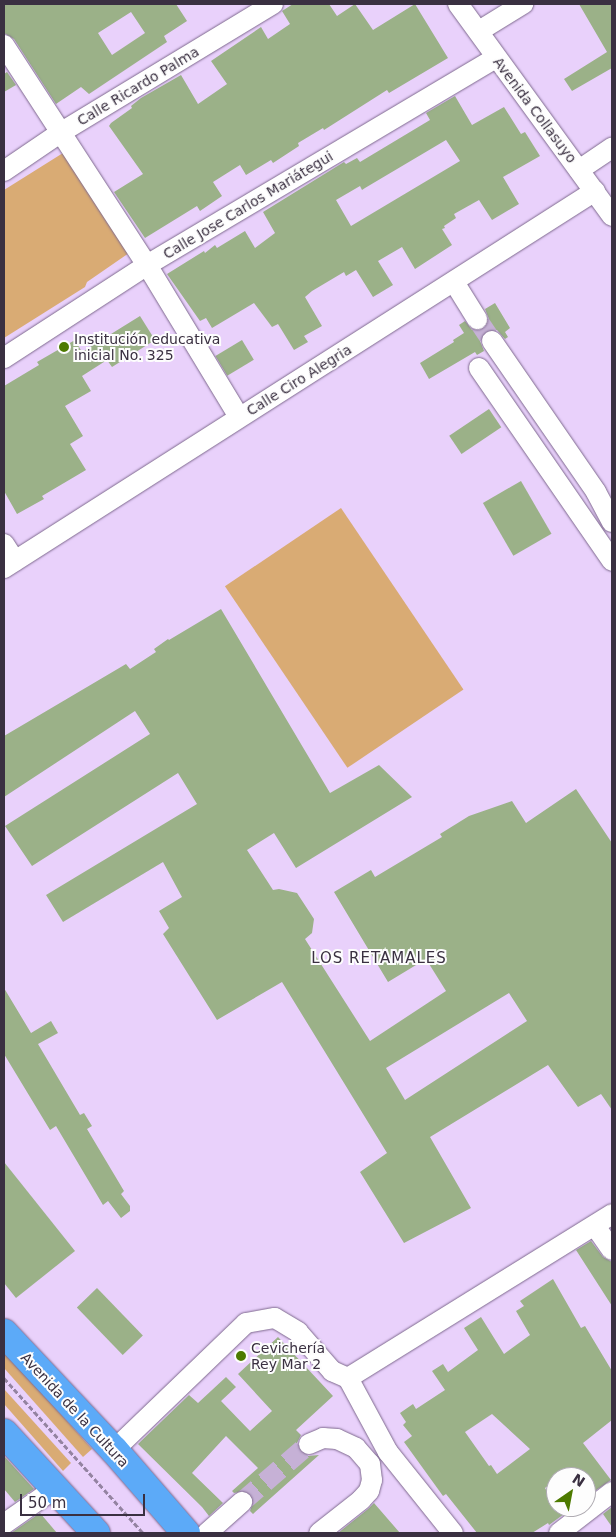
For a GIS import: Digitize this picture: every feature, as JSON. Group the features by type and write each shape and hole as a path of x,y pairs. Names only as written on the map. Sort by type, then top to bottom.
{"highway":[{"name":"Avenida de la Cultura","path":"4,1333 114,1450 186,1533"},
{"path":"4,1433 96,1533"}],"street":[{"name":"Calle Ricardo Palma","path":"4,171 60,133 273,4"},
{"name":"Avenida Collasuyo","path":"458,4 495,58 612,216"},
{"path":"478,31 523,4"},
{"path":"4,45 147,265 240,418"},
{"name":"Calle Jose Carlos Mariátegui","path":"4,358 147,265 495,58"},
{"path":"579,170 612,148"},
{"name":"Calle Ciro Alegria","path":"9,565 595,191"},
{"path":"454,282 477,319"},
{"path":"492,341 596,492 612,522"},
{"path":"478,368 612,562"},
{"path":"573,506 596,492"},
{"path":"4,544 9,565"},
{"path":"348,1378 612,1214"},
{"path":"595,1226 612,1250"},
{"path":"114,1450 246,1323 275,1318 298,1332 332,1371 348,1378 388,1452 453,1533"},
{"path":"309,1444 323,1438 338,1439 356,1448 370,1464 372,1480 369,1491 361,1500 319,1533"},
{"path":"4,1524 54,1489"},
{"path":"559,1533 612,1492"},
{"path":"207,1533 242,1502"}],"path":[{"path":"4,1378 143,1533"}],"shaded area":[{"path":"63,153 129,253 87,282 85,287 4,338 4,190"},
{"path":"341,508 463,690 347,768 225,586"},
{"path":"4,1351 92,1449 83,1457 4,1368"},
{"path":"4,1389 71,1463 63,1471 4,1404"}],"building":[{"path":"4,4 176,4 187,21 164,36 167,42 89,94 81,87 56,104 14,39 4,33","holes":["131,12 145,33 112,55 98,33"]},
{"path":"293,4 329,4 337,16 355,4 373,30 415,4 448,58 389,93 387,90 324,130 323,128 298,143 299,146 273,163 271,160 246,175 240,165 213,182 222,196 200,211 197,206 145,238 114,192 143,174 109,126 132,108 131,106 141,98 181,75 198,104 227,84 211,61 261,27 268,39 290,24 282,11"},
{"path":"579,4 612,4 612,68 572,91 564,79 607,52"},
{"path":"7,72 16,85 4,92 4,74"},
{"path":"455,96 472,125 504,107 521,134 525,132 540,156 503,177 519,204 492,220 479,200 454,214 456,218 442,229 452,245 415,269 402,247 378,261 393,285 373,297 356,270 346,276 344,272 312,291 305,297 322,326 304,336 308,342 294,350 278,324 272,327 254,303 212,328 206,318 200,321 167,274 204,251 205,253 215,245 217,248 245,231 255,248 275,233 263,212 344,162 346,164 357,158 360,162 430,120 426,113","holes":["446,140 460,161 351,226 336,200 360,186 362,190"]},
{"path":"495,303 510,328 505,332 508,337 505,339 497,330 486,331 480,341 484,351 477,355 475,352 429,379 420,363 454,342 453,340 464,333 459,325 465,321 472,330 484,329 489,319 485,309"},
{"path":"140,316 155,340 112,367 107,360 82,376 91,391 65,406 83,436 70,444 86,470 42,496 44,499 17,514 4,491 4,386 39,365 37,362 75,340 82,352"},
{"path":"242,340 254,360 227,376 215,356"},
{"path":"489,409 501,427 462,454 449,436"},
{"path":"521,481 552,534 513,556 483,503"},
{"path":"221,609 330,793 379,765 412,797 296,868 274,833 247,850 273,890 279,889 297,893 314,919 312,933 305,939 370,1041 446,991 426,959 388,982 334,892 371,870 375,877 442,837 440,834 469,816 512,801 526,823 576,789 612,843 612,1110 601,1094 578,1107 548,1065 430,1137 471,1208 404,1243 360,1172 387,1153 282,982 217,1020 163,934 169,928 159,911 182,897 163,862 63,922 46,895 197,804 178,773 32,866 5,826 150,734 135,711 4,797 4,736 126,664 130,669 156,652 154,649","holes":["509,993 527,1021 405,1100 386,1068"]},
{"path":"4,988 31,1033 51,1021 58,1033 38,1044 80,1115 84,1113 92,1126 87,1129 124,1191 121,1194 130,1206 130,1211 121,1218 108,1201 103,1205 56,1126 50,1130 4,1054"},
{"path":"4,1162 75,1251 16,1298 4,1283"},
{"path":"591,1241 603,1257 612,1262 612,1306 576,1250"},
{"path":"553,1279 581,1328 585,1326 612,1371 612,1420 583,1443 611,1480 596,1490 596,1467 546,1467 546,1517 560,1517 549,1525 548,1523 532,1533 477,1533 446,1494 443,1496 404,1442 412,1436 403,1425 406,1422 400,1413 413,1404 416,1409 445,1390 432,1371 443,1364 448,1372 478,1350 464,1328 481,1317 504,1354 530,1335 516,1311 524,1306 520,1301","holes":["492,1414 530,1449 497,1474 491,1465 489,1466 465,1432"]},
{"path":"97,1288 143,1335 123,1355 77,1307"},
{"path":"278,1337 333,1396 296,1430 301,1435 297,1443 302,1453 308,1456 319,1455 253,1514 250,1511 254,1500 251,1494 245,1491 234,1493 232,1491 258,1468 226,1436 192,1473 223,1503 209,1516 138,1444 189,1395 198,1403 226,1377 236,1387 221,1401 250,1431 272,1411 238,1374"},
{"path":"4,1456 34,1489 15,1502 4,1489"},
{"path":"374,1503 400,1533 338,1533 368,1509"},
{"path":"612,1507 612,1527 603,1514"},
{"path":"40,1513 57,1533 11,1533"}],"tunnel":[{"path":"477,319 492,341"},
{"path":"242,1502 309,1444"}],"place":[{"name":"Institución educativa inicial No. 325","path":"64,347"},
{"name":"Cevichería Rey Mar 2","path":"241,1356"}],"district":[{"name":"LOS RETAMALES","path":"379,959"}]}
